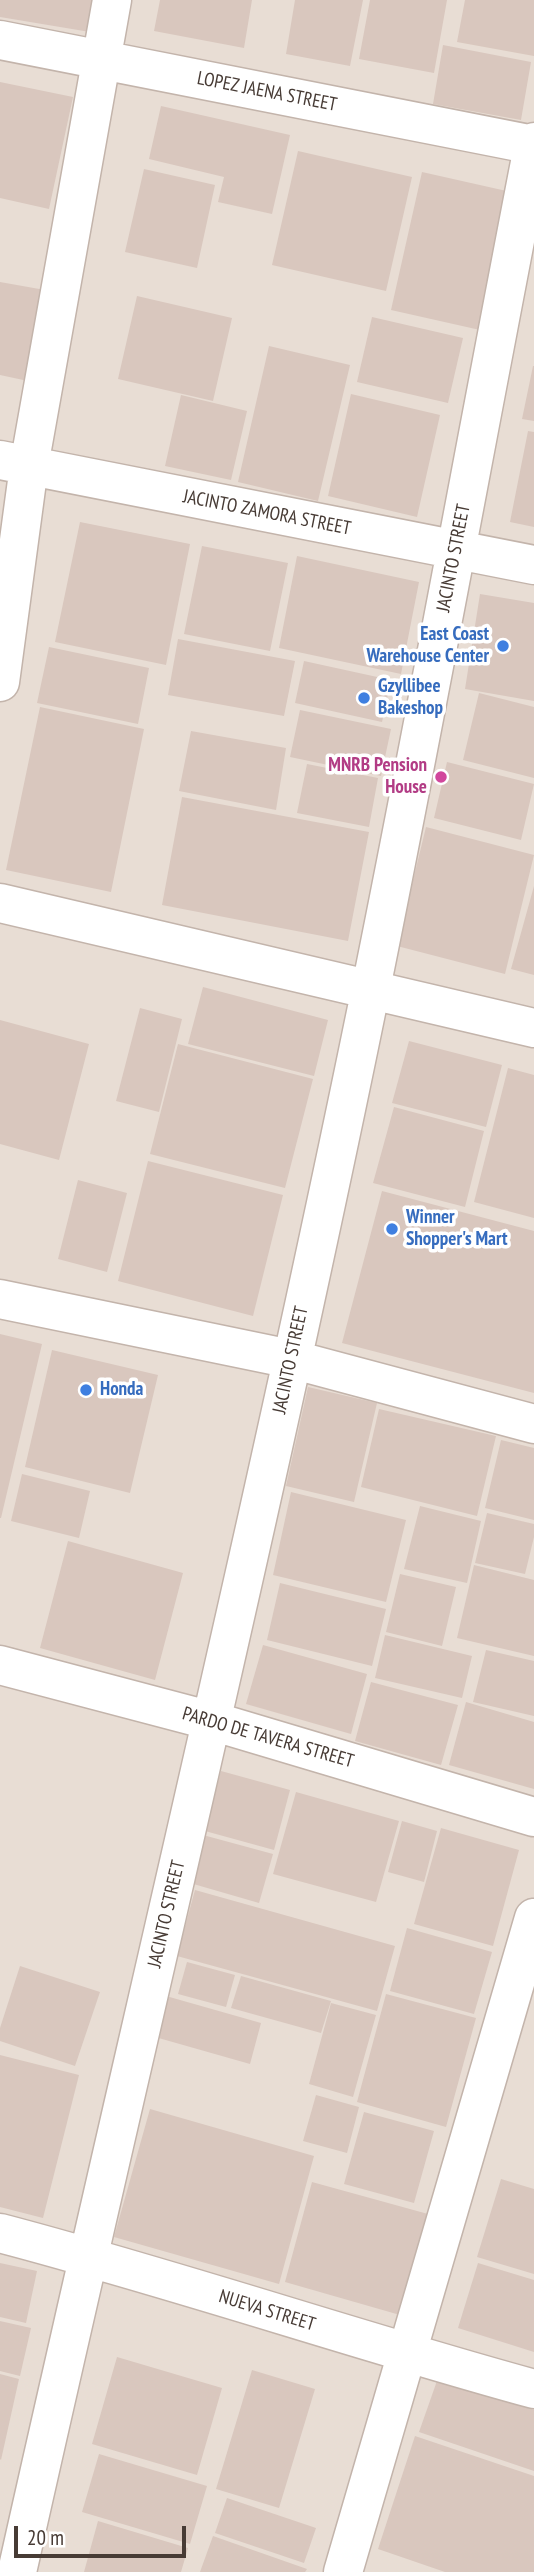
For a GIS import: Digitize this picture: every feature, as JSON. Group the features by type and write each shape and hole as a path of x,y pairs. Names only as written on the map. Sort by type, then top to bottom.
{"street":[{"path":"0,682 15,463 101,59 111,0"},
{"name":"LOPEZ JAENA STREET","path":"0,40 534,144"},
{"name":"JACINTO STREET","path":"18,2572 212,1721 371,989 534,144"},
{"name":"JACINTO ZAMORA STREET","path":"15,463 534,565"},
{"path":"0,903 534,1028"},
{"path":"0,1299 291,1359 534,1424"},
{"name":"PARDO DE TAVERA STREET","path":"0,1665 212,1721 534,1817"},
{"path":"343,2572 534,1918"},
{"name":"NUEVA STREET","path":"0,2233 88,2256 406,2354 534,2389"}],"shaded area":[{"path":"0,0 534,0 534,2572 0,2572"}],"building":[{"path":"0,0 95,0 90,32 0,17"},
{"path":"160,0 252,0 244,48 154,31"},
{"path":"295,0 363,0 350,66 286,54"},
{"path":"370,0 447,0 434,73 359,59"},
{"path":"465,0 534,0 534,56 457,42"},
{"path":"443,45 531,62 521,120 433,104"},
{"path":"0,82 73,97 49,209 0,198"},
{"path":"161,106 290,135 272,214 218,202 224,177 149,159"},
{"path":"298,151 412,177 386,291 272,265"},
{"path":"144,169 215,185 197,268 125,252"},
{"path":"422,172 511,192 480,330 391,310"},
{"path":"0,282 45,290 28,381 0,375"},
{"path":"137,296 232,318 213,401 118,379"},
{"path":"372,317 463,338 448,403 357,382"},
{"path":"269,346 350,365 318,501 238,482"},
{"path":"534,366 534,421 522,419"},
{"path":"351,394 440,415 417,517 328,496"},
{"path":"181,395 247,411 231,480 165,466"},
{"path":"528,431 534,432 534,527 510,522"},
{"path":"80,522 190,544 166,665 55,642"},
{"path":"202,546 288,563 270,651 184,634"},
{"path":"297,556 419,582 401,674 279,648"},
{"name":"East Coast Warehouse Center","path":"480,594 534,603 534,701 465,689"},
{"path":"178,639 295,661 284,716 168,695"},
{"path":"49,647 149,668 138,724 37,703"},
{"path":"304,661 391,680 382,722 295,703"},
{"path":"479,693 534,707 534,778 463,760"},
{"path":"40,707 144,729 111,892 6,870"},
{"path":"300,710 391,729 381,776 290,757"},
{"path":"191,731 286,748 276,810 179,791"},
{"path":"447,762 534,784 521,840 434,818"},
{"path":"307,764 378,778 369,827 297,813"},
{"path":"182,797 369,832 348,941 162,905"},
{"path":"426,827 534,855 505,974 397,946"},
{"path":"534,886 534,975 511,969"},
{"path":"203,987 328,1020 314,1076 188,1044"},
{"path":"140,1008 182,1019 159,1112 116,1101"},
{"path":"0,1020 89,1044 59,1160 0,1144"},
{"path":"409,1041 502,1065 486,1127 392,1103"},
{"path":"178,1044 313,1079 285,1188 150,1154"},
{"path":"508,1068 534,1075 534,1218 474,1202"},
{"path":"394,1107 484,1131 465,1207 373,1183"},
{"path":"148,1161 283,1195 253,1316 118,1281"},
{"path":"78,1180 127,1193 107,1272 58,1259"},
{"path":"382,1191 534,1231 534,1393 342,1343"},
{"path":"0,1334 42,1344 1,1518 0,1518"},
{"path":"52,1350 158,1375 130,1493 25,1467"},
{"path":"308,1387 377,1403 354,1502 286,1486"},
{"path":"379,1409 496,1436 477,1516 361,1487"},
{"path":"501,1440 534,1448 534,1520 485,1508"},
{"path":"22,1474 90,1491 79,1538 11,1521"},
{"path":"291,1492 406,1520 386,1602 273,1575"},
{"path":"420,1506 481,1521 467,1583 404,1569"},
{"path":"487,1513 534,1524 534,1537 525,1574 475,1563"},
{"path":"68,1541 183,1573 155,1680 40,1648"},
{"path":"474,1565 534,1580 534,1656 457,1638"},
{"path":"400,1574 456,1587 442,1646 386,1632"},
{"path":"280,1583 386,1609 372,1666 267,1640"},
{"path":"385,1635 472,1656 462,1698 375,1678"},
{"path":"263,1645 367,1674 351,1734 246,1704"},
{"path":"486,1650 534,1661 534,1716 473,1702"},
{"path":"371,1682 458,1705 441,1765 355,1741"},
{"path":"466,1702 534,1722 534,1789 449,1765"},
{"path":"221,1771 290,1790 274,1850 205,1831"},
{"path":"296,1792 399,1821 376,1902 273,1874"},
{"path":"402,1821 437,1831 424,1882 388,1872"},
{"path":"441,1828 519,1850 493,1946 414,1924"},
{"path":"203,1835 273,1854 259,1903 190,1883"},
{"path":"195,1890 395,1946 377,2011 177,1956"},
{"path":"407,1928 492,1952 474,2014 390,1991"},
{"path":"187,1962 235,1975 226,2007 178,1994"},
{"path":"20,1966 100,1992 75,2066 0,2041 0,2028"},
{"path":"241,1976 331,2001 321,2033 231,2008"},
{"path":"159,1994 261,2023 250,2064 148,2035"},
{"path":"386,1994 476,2018 446,2127 357,2102"},
{"path":"331,2003 376,2015 353,2097 309,2084"},
{"path":"0,2055 79,2075 43,2218 0,2207"},
{"path":"316,2095 359,2107 347,2153 303,2141"},
{"path":"150,2109 314,2156 279,2284 114,2237"},
{"path":"364,2112 434,2131 414,2203 344,2184"},
{"path":"501,2179 534,2189 534,2274 477,2257"},
{"path":"312,2182 428,2214 400,2315 285,2282"},
{"path":"0,2263 37,2271 26,2323 0,2317"},
{"path":"478,2263 534,2280 534,2352 458,2328"},
{"path":"0,2321 31,2328 20,2376 0,2371"},
{"path":"117,2357 222,2388 197,2475 92,2444"},
{"path":"252,2370 315,2389 279,2508 216,2489"},
{"path":"0,2374 19,2379 1,2460 0,2459"},
{"path":"438,2378 534,2410 534,2471 419,2432"},
{"path":"415,2436 534,2476 534,2572 445,2572 378,2549"},
{"path":"99,2454 207,2486 190,2544 82,2512"},
{"path":"227,2498 316,2528 304,2563 215,2533"},
{"path":"98,2521 188,2548 181,2572 84,2572"},
{"path":"213,2536 307,2569 305,2572 200,2572"}],"place":[{"name":"East Coast Warehouse Center","path":"503,646"},
{"name":"Gzyllibee Bakeshop","path":"364,698"},
{"name":"MNRB Pension House","path":"441,777"},
{"name":"Winner Shopper's Mart","path":"392,1229"},
{"name":"Honda","path":"86,1390"}]}
